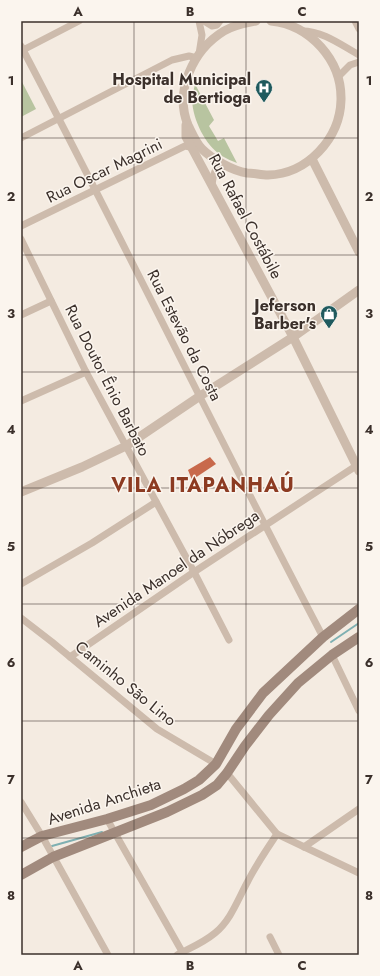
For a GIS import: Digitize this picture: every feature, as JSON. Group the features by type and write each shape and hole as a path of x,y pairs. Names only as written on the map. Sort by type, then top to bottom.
{"main road":[{"name":"Avenida Anchieta","path":"21,847 42,836 108,819 151,804 184,789 199,780 216,764 236,729 263,693 323,637 359,609"},
{"name":"Avenida Anchieta","path":"21,875 53,857 166,812 202,795 217,785 269,715 298,683 332,655 359,637"}],"street":[{"path":"22,48 79,21"},
{"path":"21,138 172,60 189,56 198,56 202,35 199,21"},
{"path":"204,21 212,26 217,25 220,21"},
{"name":"Rua Rafael Costábile","path":"256,21 240,24 224,31 210,41 198,56 187,76 184,90 187,121 186,137 197,148 212,185 293,337 358,467"},
{"path":"197,148 240,172 267,175 288,171 298,167 312,159 327,142 337,122 341,100 338,77 333,65 325,51 302,31 293,26 273,21"},
{"path":"355,21 359,29"},
{"path":"302,31 322,34 359,55"},
{"name":"Rua Estevão da Costa","path":"22,48 60,118 265,526 323,637"},
{"path":"338,77 350,65 359,62"},
{"name":"Rua Oscar Magrini","path":"21,226 185,146 197,148"},
{"path":"312,159 359,252"},
{"path":"212,185 215,170 219,167 227,166"},
{"name":"Rua Doutor Ênio Barbato","path":"21,239 86,372 229,640"},
{"path":"21,492 82,467 126,446 200,396 293,337 359,290"},
{"path":"21,315 51,301"},
{"path":"21,401 86,372"},
{"name":"Avenida Manoel da Nóbrega","path":"70,657 343,473 358,467"},
{"path":"21,584 92,543 156,502"},
{"name":"Caminho São Lino","path":"21,618 157,729 216,764"},
{"path":"332,655 359,710"},
{"path":"227,773 277,834 359,873"},
{"path":"23,804 108,955"},
{"path":"304,847 359,809"},
{"path":"108,819 181,954 211,936 227,919 256,867 277,834"},
{"path":"270,937 279,955"}],"green space":[{"path":"21,80 36,109 21,117"},
{"path":"195,84 214,120 209,126 218,141 224,138 237,163 224,157 216,151 205,139 197,124 192,98"}],"building":[{"path":"210,457 216,464 192,480 188,470"}],"waterway":[{"path":"331,642 359,623"},
{"path":"52,846 102,832"}],"place":[{"name":"Hospital Municipal de Bertioga","path":"264,103"},
{"name":"Jeferson Barber's","path":"329,329"}],"district":[{"name":"VILA ITAPANHAÚ","path":"203,485"}]}
